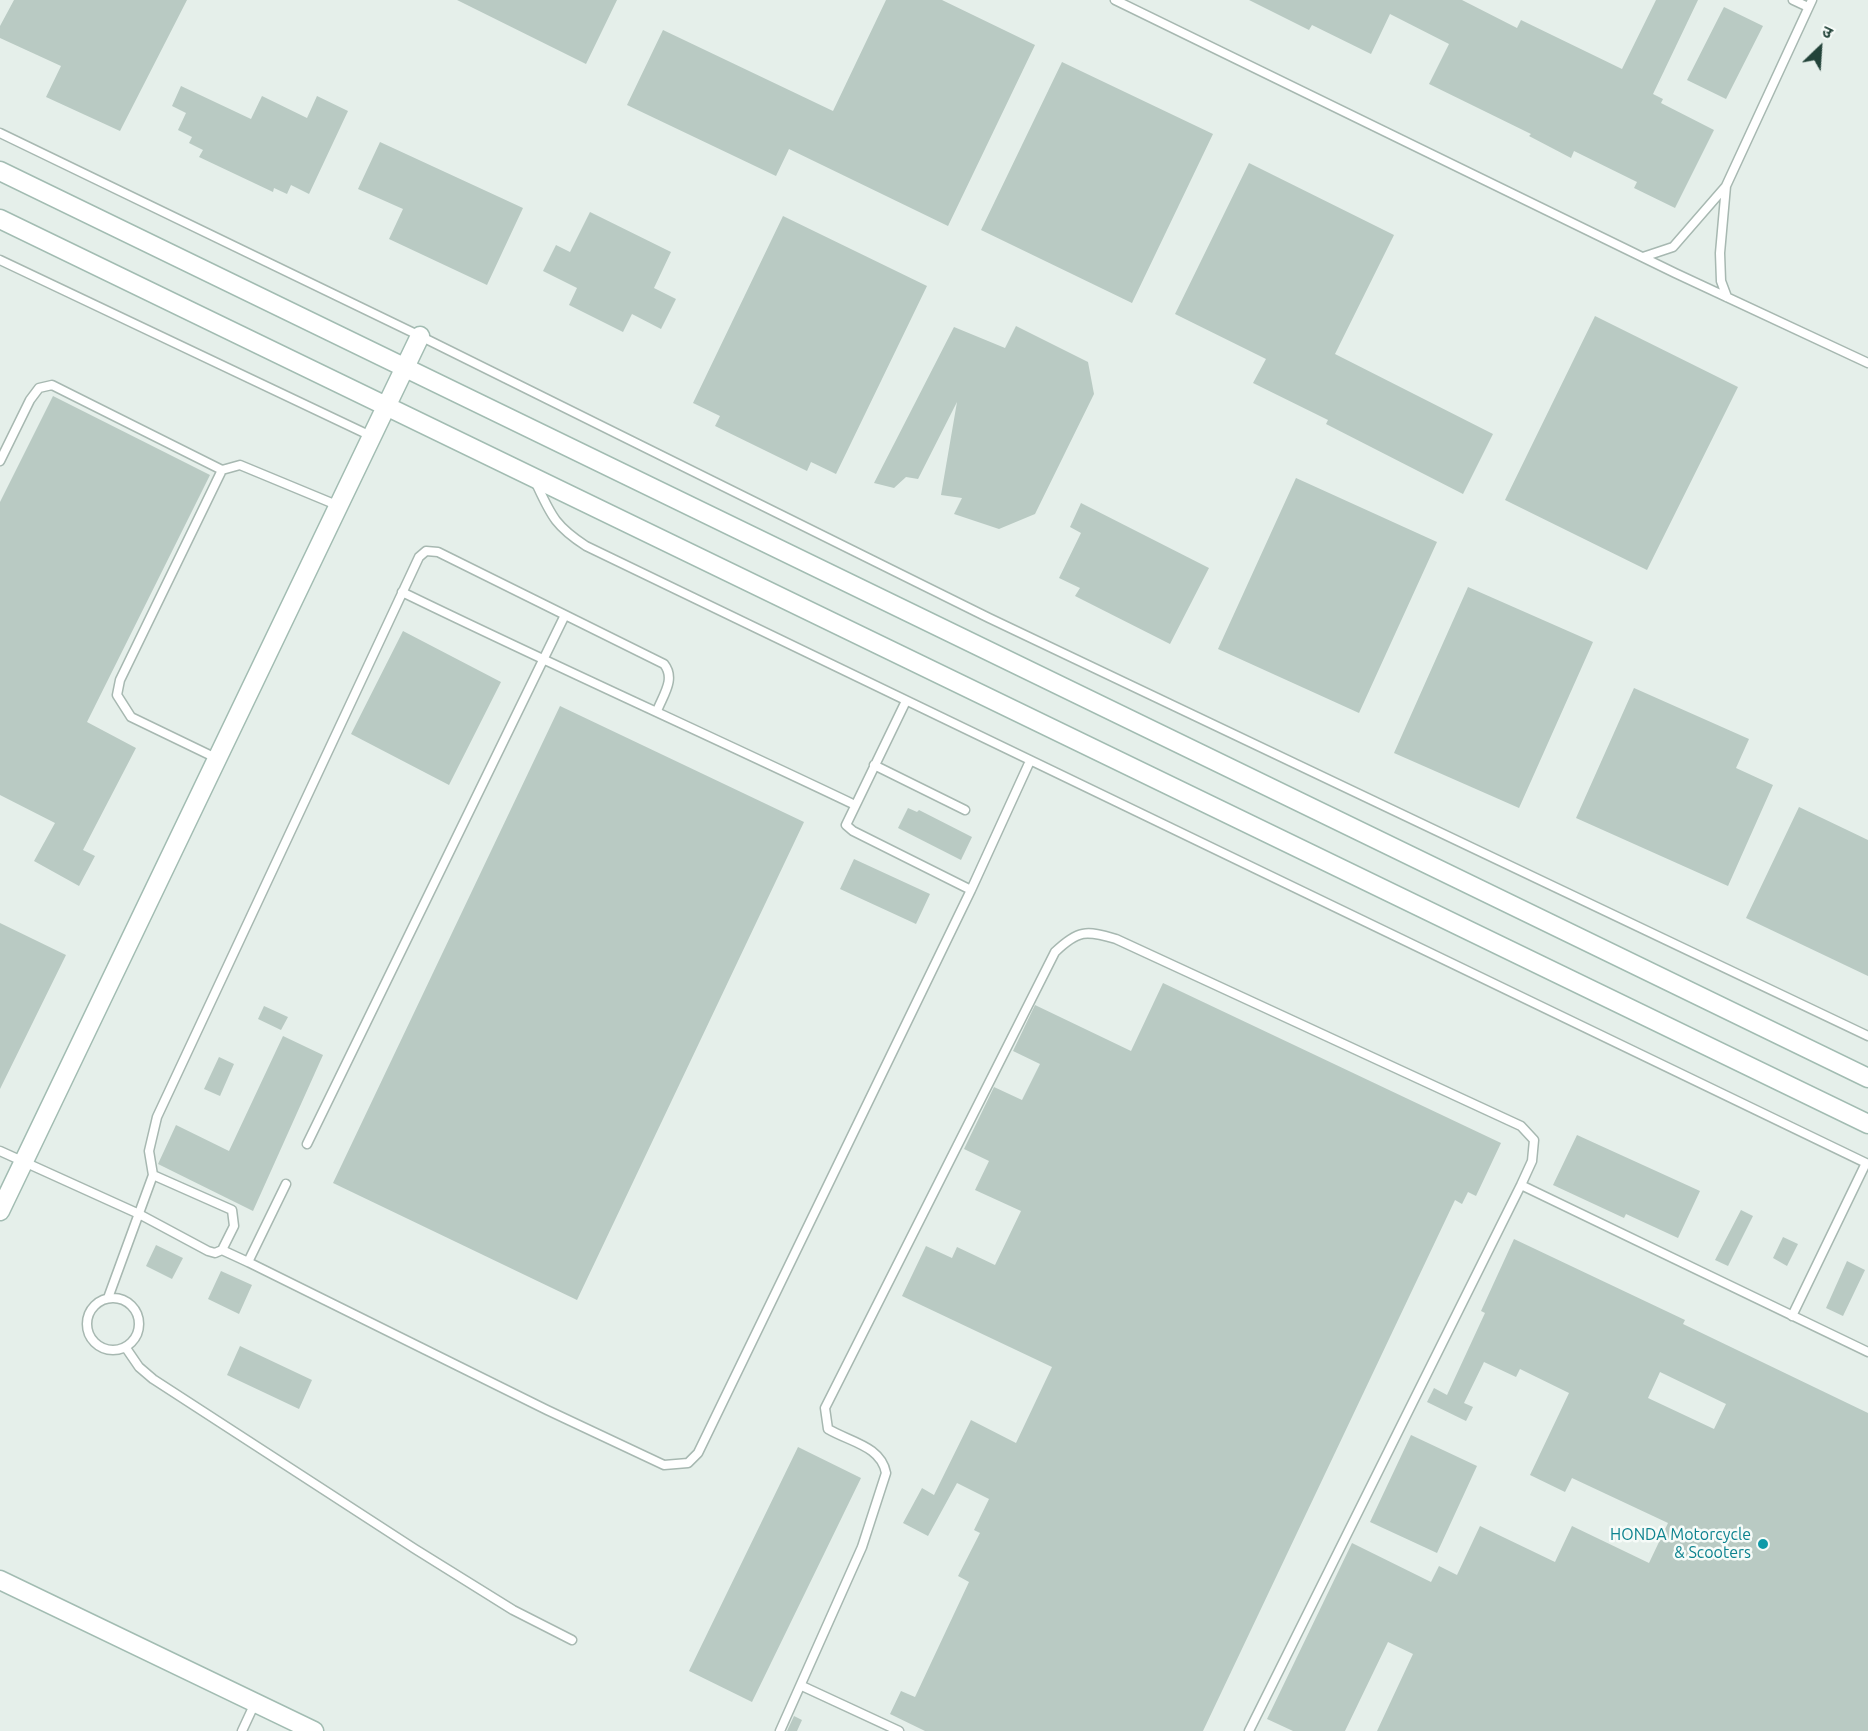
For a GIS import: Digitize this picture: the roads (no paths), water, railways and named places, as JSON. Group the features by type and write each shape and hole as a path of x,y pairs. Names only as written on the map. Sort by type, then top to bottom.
{"street":[{"path":"0,171 1868,1078"},
{"path":"0,219 1868,1124"},
{"path":"0,1211 420,336"},
{"path":"0,1580 314,1731"}],"lane":[{"path":"1115,0 1643,257 1868,363"},
{"path":"1643,257 1673,247 1726,186 1810,4 1793,0"},
{"path":"0,133 420,336 989,618 1868,1036"},
{"path":"1726,186 1720,253 1721,281 1727,297"},
{"path":"0,260 373,437"},
{"path":"0,461 30,400 39,388 52,385 222,470 240,465 340,506"},
{"path":"218,759 131,717 117,695 120,680 222,470"},
{"path":"532,476 552,516 563,531 586,546 1867,1163 1792,1316"},
{"path":"108,1298 153,1175 149,1151 156,1117 419,557 426,551 438,552 664,664 669,671 670,679 657,711"},
{"path":"402,592 543,661 657,711 855,804"},
{"path":"307,1144 565,615"},
{"path":"906,701 846,825 853,831 971,890"},
{"path":"222,1250 546,1410 664,1465 688,1462 698,1453 704,1442 971,890 1030,761"},
{"path":"874,765 965,810"},
{"path":"780,1731 862,1547 886,1473 884,1463 873,1450 828,1430 825,1408 1055,952 1072,936 1091,931 1116,939 1521,1126 1534,1140 1535,1150 1521,1185 1249,1731"},
{"path":"0,1151 139,1214 208,1251 215,1253 222,1250 234,1226 232,1210 153,1175"},
{"path":"248,1262 285,1184"},
{"path":"1521,1185 1868,1352"},
{"path":"108,1298 123,1299 135,1308 140,1323 137,1338 126,1348 111,1351 97,1345 88,1333 87,1318 95,1305 108,1298"},
{"path":"126,1348 139,1367 153,1379 415,1549 513,1610 572,1641"},
{"path":"802,1686 899,1731"},
{"path":"242,1731 255,1703"}],"place":[{"name":"HONDA Motorcycle & Scooters","path":"1763,1544"}]}
